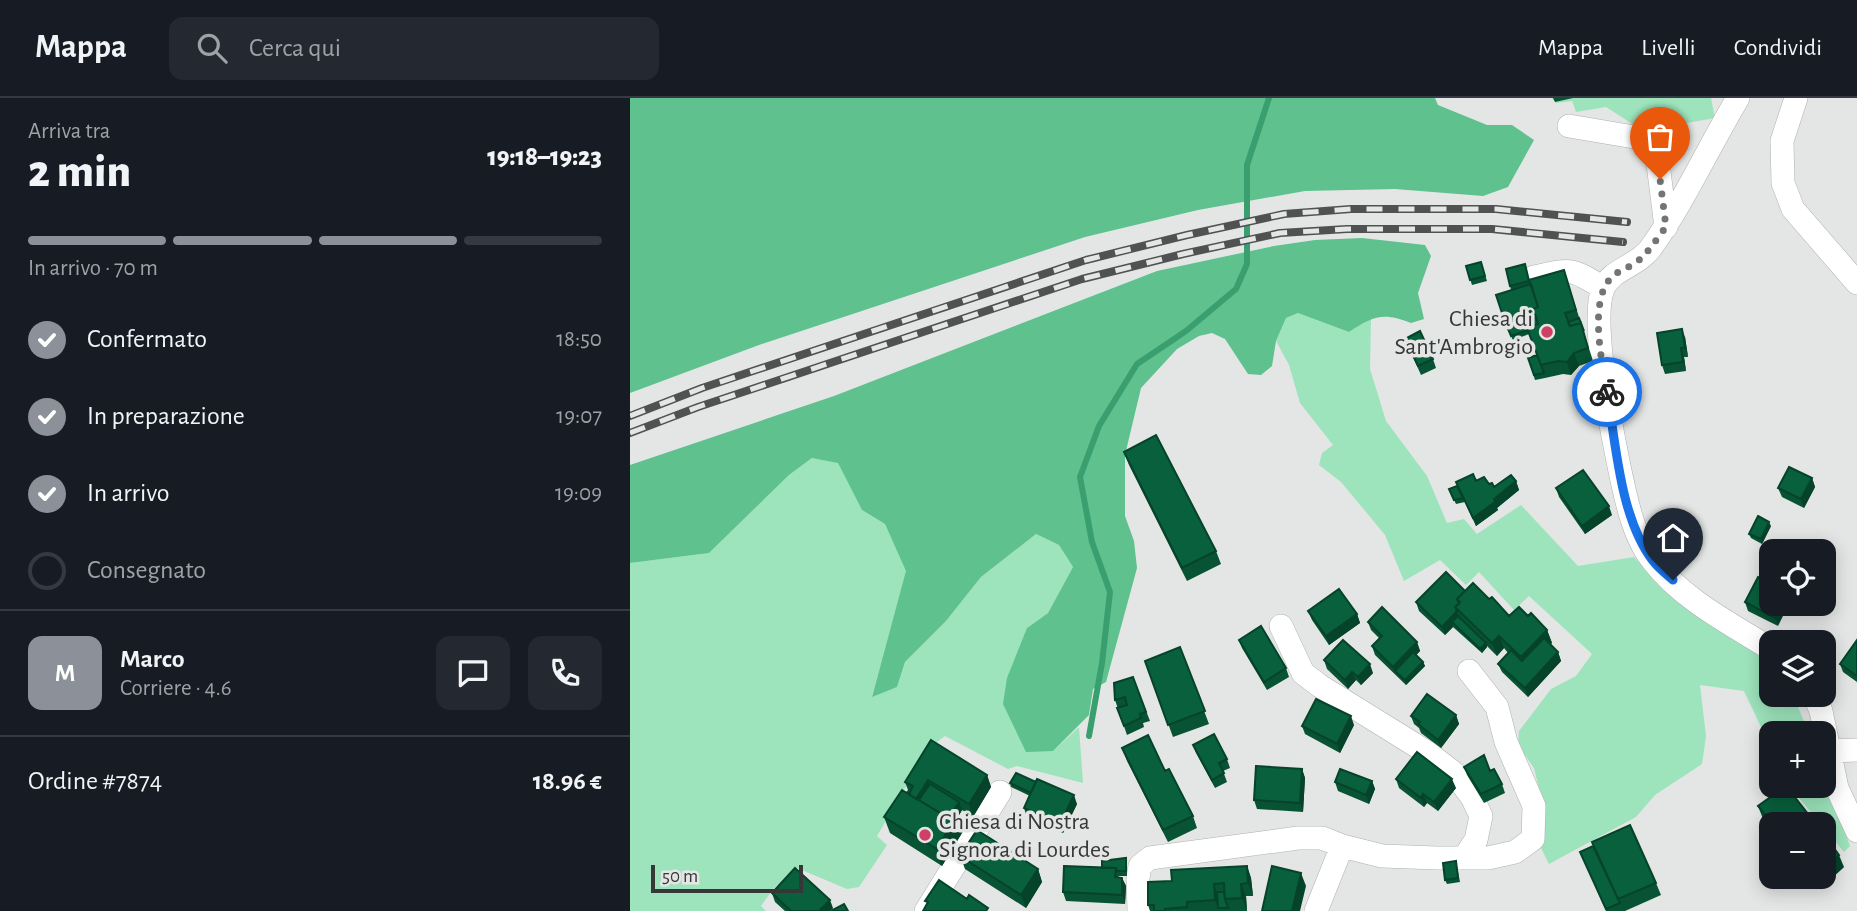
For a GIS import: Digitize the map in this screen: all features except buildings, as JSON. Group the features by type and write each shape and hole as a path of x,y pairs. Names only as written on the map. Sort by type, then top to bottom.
{"street":[{"path":"1738,98 1666,227 1644,256 1612,277 1603,288 1600,302 1601,354 1620,470 1638,535 1653,561 1693,600 1759,641"},
{"path":"1797,98 1782,141 1783,183 1793,209 1857,283"},
{"path":"1569,126 1640,138 1657,156 1666,227"},
{"path":"1534,277 1567,270 1583,275 1603,288"},
{"path":"1281,626 1303,673 1428,753 1454,773 1472,797 1480,816 1476,840 1464,858"},
{"path":"1139,911 1140,866 1150,858 1298,838 1322,838 1382,856 1488,858 1515,852 1524,846 1533,839 1534,806 1506,742 1497,707 1469,671"},
{"path":"1836,751 1857,750"},
{"path":"1836,783 1857,831"},
{"path":"926,911 1000,792"},
{"path":"1316,911 1342,846"}],"green space":[{"path":"630,98 1435,98 1438,105 1487,125 1512,125 1534,140 1508,187 1483,196 1395,189 1305,191 1198,210 1085,237 759,345 630,393"},
{"path":"1552,98 1711,98 1715,118 1676,125 1680,143 1661,146 1658,133 1648,134 1606,107 1576,112 1572,101 1556,103"},
{"path":"1362,238 1425,245 1431,256 1418,293 1424,319 1411,323 1378,317 1349,332 1298,313 1286,318 1276,341 1272,366 1261,375 1248,374 1225,339 1212,333 1199,336 1177,349 1141,388 1125,455 1125,516 1134,541 1137,568 1106,682 1093,689 1089,715 1053,751 1026,752 1003,704 1007,678 1027,628 1048,613 1073,567 1059,545 1036,534 981,577 946,621 905,662 897,687 872,697 906,571 885,524 862,510 838,463 812,458 789,475 709,553 630,563 630,465 834,396 1157,271 1274,246 1315,240"},
{"path":"1298,313 1349,332 1371,317 1370,369 1386,421 1427,476 1447,523 1464,519 1477,534 1521,505 1578,566 1634,557 1667,593 1759,656 1759,707 1798,707 1804,721 1759,723 1744,691 1700,685 1706,736 1702,764 1655,795 1636,817 1549,864 1540,846 1540,792 1534,768 1518,745 1519,731 1551,689 1576,676 1592,654 1529,596 1514,610 1479,572 1466,585 1440,560 1404,581 1385,535 1341,482 1319,465 1322,453 1333,445 1300,403 1289,365 1276,341 1286,318"},
{"path":"812,458 838,462 862,510 885,524 907,571 872,696 897,687 905,662 946,621 981,577 1036,534 1059,545 1073,567 1048,613 1027,628 1053,751 1079,727 1083,783 1017,766 1008,769 945,736 928,749 877,836 887,845 859,887 847,889 797,868 774,888 761,906 766,911 630,911 630,563 709,553 789,475"},
{"path":"1799,798 1833,798 1850,846 1844,852 1836,842 1836,812 1811,812"}],"waterway":[{"path":"1089,736 1102,663 1110,592 1092,542 1080,477 1099,426 1137,364 1186,331 1236,289 1247,264 1247,165 1269,98"}],"railway":[{"path":"630,416 702,388 1086,260 1284,214 1351,209 1496,209 1627,222"},
{"path":"630,433 698,407 1082,279 1280,233 1347,229 1492,229 1623,242"}],"way so far":[{"path":"1607,392 1599,317 1603,288 1612,277 1644,256 1666,227 1660,179"}],"place":[{"name":"Chiesa di Sant'Ambrogio","path":"1547,332"},
{"name":"Chiesa di Nostra Signora di Lourdes","path":"925,835"}],"route":[{"path":"1607,392 1630,514 1653,561 1673,580"}]}
